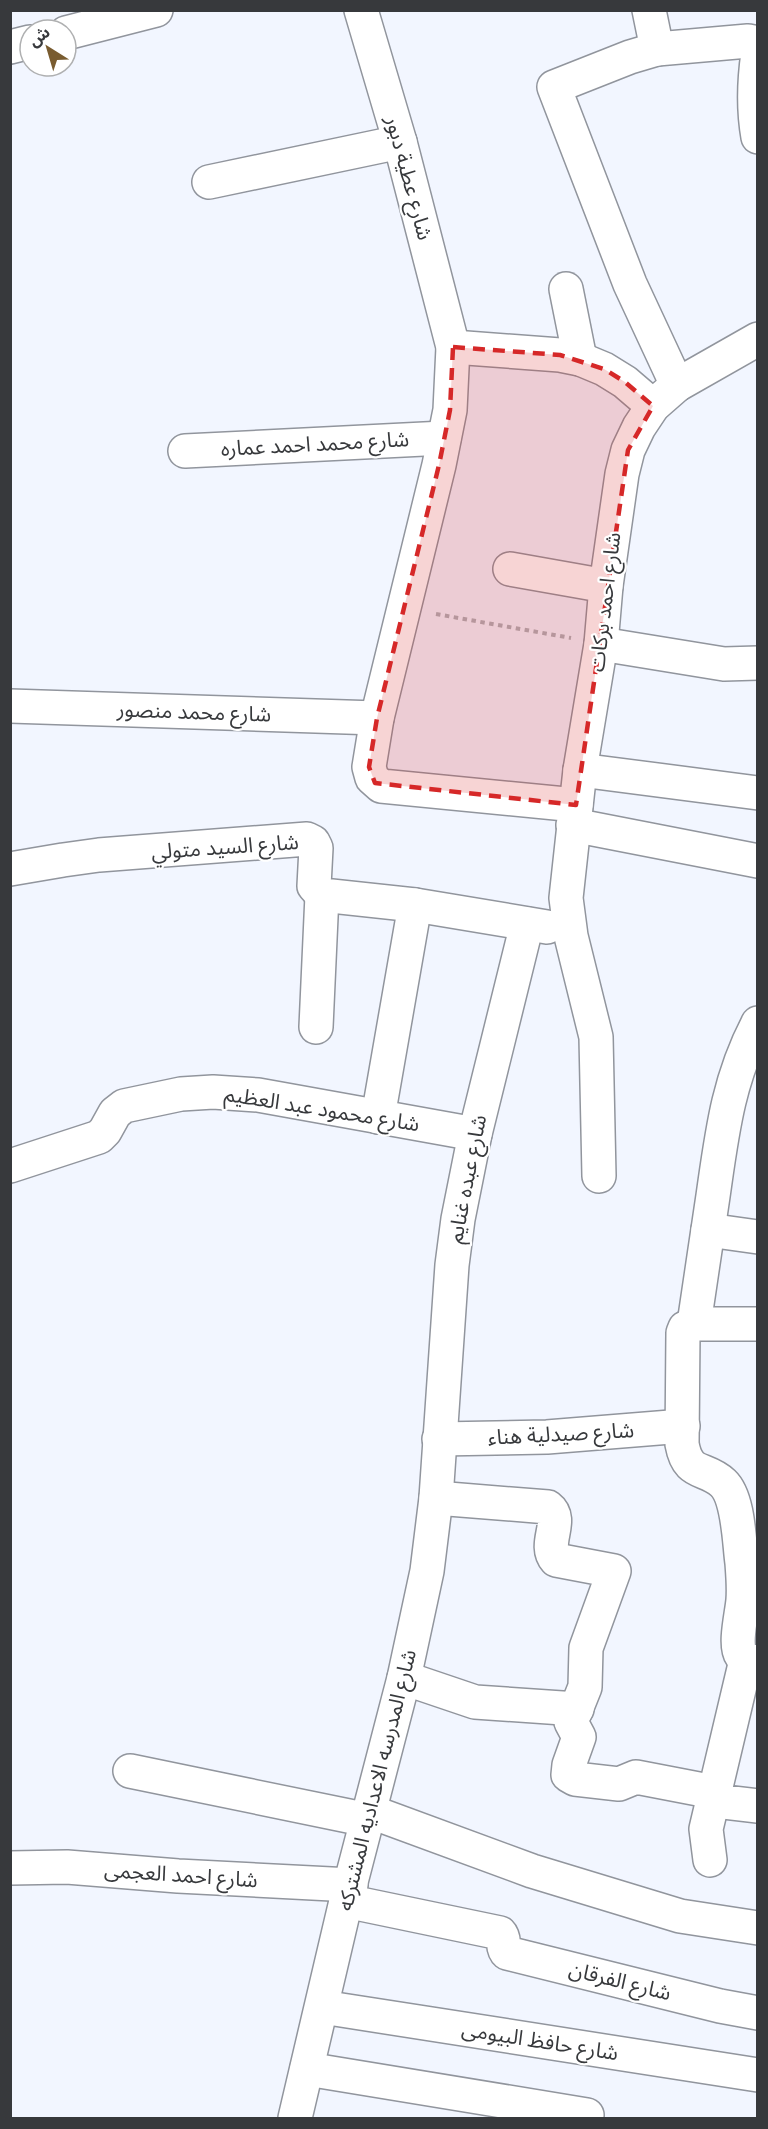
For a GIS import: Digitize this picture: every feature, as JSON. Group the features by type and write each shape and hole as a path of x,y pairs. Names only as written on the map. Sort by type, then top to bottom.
{"street":[{"path":"78,30 156,10"},
{"name":"شارع عطية دبور","path":"361,10 400,142 453,347 453,381 444,438 377,718 369,766 372,778 381,786 574,815"},
{"path":"649,10 657,50"},
{"path":"665,395 630,284 555,87 611,64 657,50 747,41 753,42 758,48"},
{"path":"757,54 755,119 758,137"},
{"path":"209,183 400,142"},
{"path":"566,289 580,359"},
{"path":"453,347 560,355 580,359 604,369 625,382 665,395 758,339"},
{"name":"شارع احمد بركات","path":"599,1176 596,1037 580,979 566,898 580,770 601,644 606,586 624,466 628,450 639,427 665,395"},
{"name":"شارع محمد احمد عماره","path":"185,451 444,438"},
{"path":"510,569 606,586"},
{"path":"601,644 724,664 758,663"},
{"name":"شارع محمد منصور","path":"10,706 377,718"},
{"path":"580,770 758,793"},
{"path":"574,815 758,861"},
{"name":"شارع السيد متولي","path":"10,869 99,855 307,839 313,842 316,848 314,886 322,895 316,1027"},
{"path":"322,895 415,905 570,931"},
{"path":"378,1117 415,905"},
{"name":"شارع عبده غنايم","path":"439,1439 452,1264 458,1219 475,1134 527,924"},
{"path":"694,1324 730,1089 740,1060 758,1023"},
{"name":"شارع محمود عبد العظيم","path":"10,1166 99,1137 115,1113 124,1106 181,1094 213,1092 258,1095 475,1134"},
{"path":"708,1230 758,1237"},
{"path":"710,1860 706,1830 748,1654 743,1575 748,1527 736,1512 727,1488 717,1479 691,1465 684,1455 683,1333 685,1328 694,1324 758,1324"},
{"name":"شارع صيدلية هناء","path":"439,1439 569,1436 683,1426"},
{"name":"شارع المدرسه الاعداديه المشتركه","path":"296,2118 348,1893 404,1678 427,1571 436,1498 439,1439"},
{"path":"436,1498 548,1507 555,1516 551,1551 556,1560 614,1571 586,1648 585,1687 571,1722 579,1737 569,1765 568,1775 575,1779 619,1784 636,1777 714,1792 724,1802 758,1806"},
{"path":"404,1678 475,1702 577,1709"},
{"path":"130,1771 368,1815 532,1871 680,1916 758,1928"},
{"name":"شارع احمد العجمى","path":"10,1868 67,1868 178,1876 348,1893 498,1933"},
{"name":"شارع الفرقان","path":"498,1933 503,1935 504,1950 507,1953 720,2006 758,2013"},
{"name":"شارع حافظ البيومى","path":"322,2007 758,2075"},
{"path":"307,2069 587,2115"}],"path":[{"path":"403,608 601,644"}],"highlighted area":[{"path":"453,347 560,355 604,369 625,382 653,406 628,450 576,805 375,783 369,767 377,718 439,465 450,410"}]}
